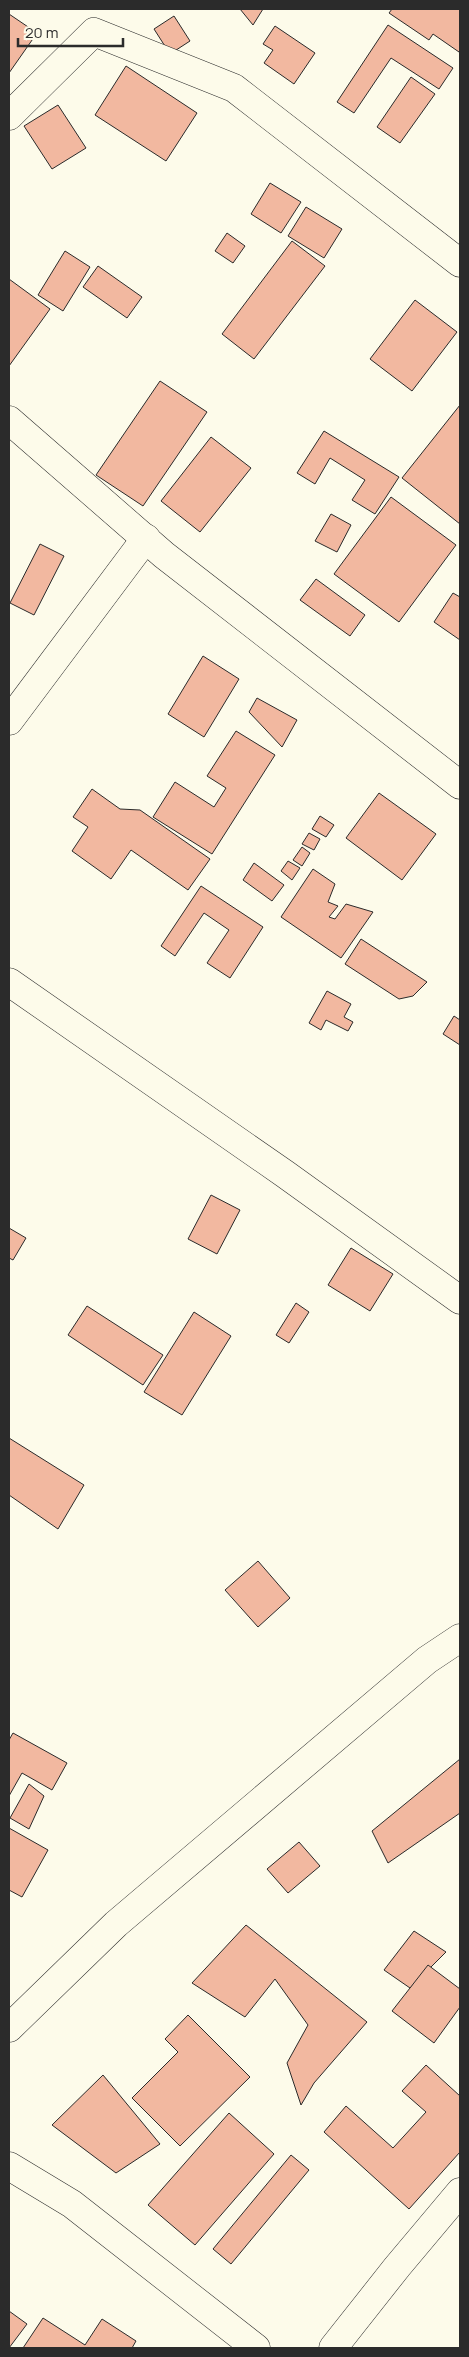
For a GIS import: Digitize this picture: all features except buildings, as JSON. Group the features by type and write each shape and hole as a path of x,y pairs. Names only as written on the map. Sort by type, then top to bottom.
{"street":[{"path":"9,116 94,32 234,88 460,263"},
{"path":"9,420 146,538 456,773"},
{"path":"9,721 146,538"},
{"path":"9,982 285,1174 460,1300"},
{"path":"9,2028 116,1924 428,1660 460,1638"},
{"path":"9,2166 72,2204 256,2348"},
{"path":"333,2348 397,2266 460,2192"}]}
